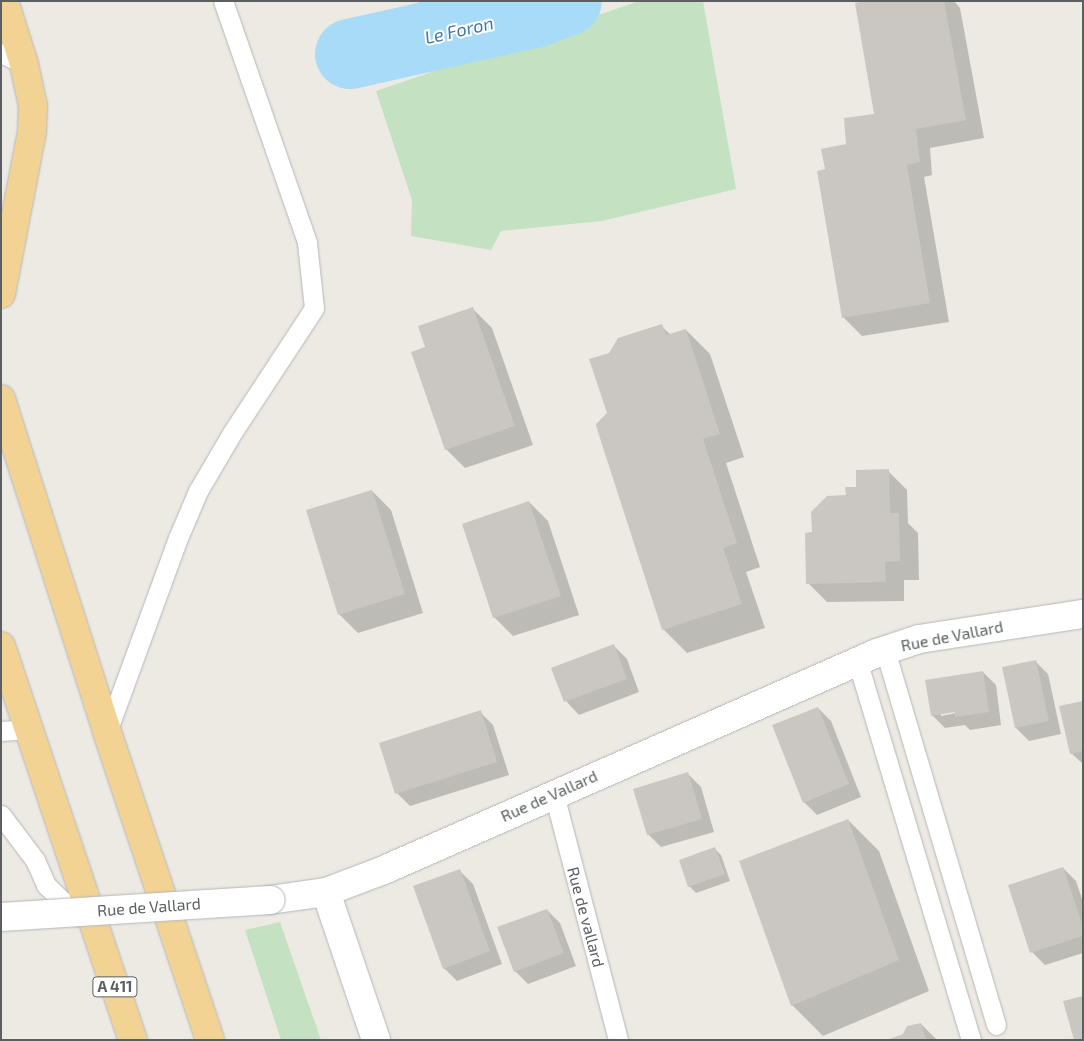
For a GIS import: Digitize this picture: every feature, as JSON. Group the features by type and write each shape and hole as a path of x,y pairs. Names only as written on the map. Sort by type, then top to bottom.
{"highway":[{"path":"1,294 32,132 32,94 13,58 4,1"},
{"path":"2,404 107,732 210,1040"},
{"path":"1,646 98,934"},
{"name":"A 411","path":"98,934 133,1040"}],"street":[{"name":"Rue de Vallard","path":"1,916 270,900 326,892 554,794 856,660 885,650 967,630 1083,614"},
{"path":"326,892 376,1040"}],"lane":[{"path":"107,732 178,538 198,491 232,433 314,308 307,242 223,1"},
{"path":"885,650 996,1025"},
{"path":"856,660 971,1040"},
{"path":"1,731 29,729"},
{"name":"Rue de vallard","path":"554,794 618,1040"},
{"path":"1,815 35,860 46,886 98,934"}],"green space":[{"path":"416,1 507,1 454,17 435,17"},
{"path":"639,1 703,1 736,189 602,221 501,231 491,250 411,236 412,200 376,91"},
{"path":"280,922 321,1040 281,1040 245,930"}],"building":[{"path":"866,1 944,1 966,120 916,129 920,162 907,165 930,303 842,318 817,171 825,169 821,149 846,144 844,118 874,114 855,3"},
{"path":"473,307 515,426 445,450 411,352 425,347 418,326"},
{"path":"662,324 666,335 686,329 720,434 703,439 737,543 723,548 742,604 662,630 597,429 596,424 607,413 589,359 609,353 618,338"},
{"path":"889,469 890,513 899,513 900,561 885,562 886,582 806,584 805,533 812,532 811,512 827,496 846,495 845,487 856,487 856,470"},
{"path":"372,490 405,594 338,615 306,510"},
{"path":"529,501 561,596 493,618 462,524"},
{"path":"614,644 627,679 564,702 551,668"},
{"path":"1036,660 1049,721 1015,728 1002,667"},
{"path":"983,671 989,712 955,717 955,712 931,716 925,680"},
{"path":"1083,701 1083,751 1070,754 1059,706"},
{"path":"818,707 849,784 803,803 772,725"},
{"path":"481,710 497,762 395,794 379,743"},
{"path":"688,772 702,819 647,835 633,789"},
{"path":"848,819 899,960 791,1006 739,861"},
{"path":"715,847 725,874 688,887 679,860"},
{"path":"1063,867 1083,926 1083,936 1030,953 1008,885"},
{"path":"460,869 490,951 443,969 413,886"},
{"path":"547,909 564,953 514,972 497,927"},
{"path":"1083,996 1083,1040 1074,1040 1063,1001"},
{"path":"921,1023 926,1040 887,1040 903,1034 907,1026"}],"waterway":[{"name":"Le Foron","path":"350,54 534,13 567,1"}]}
